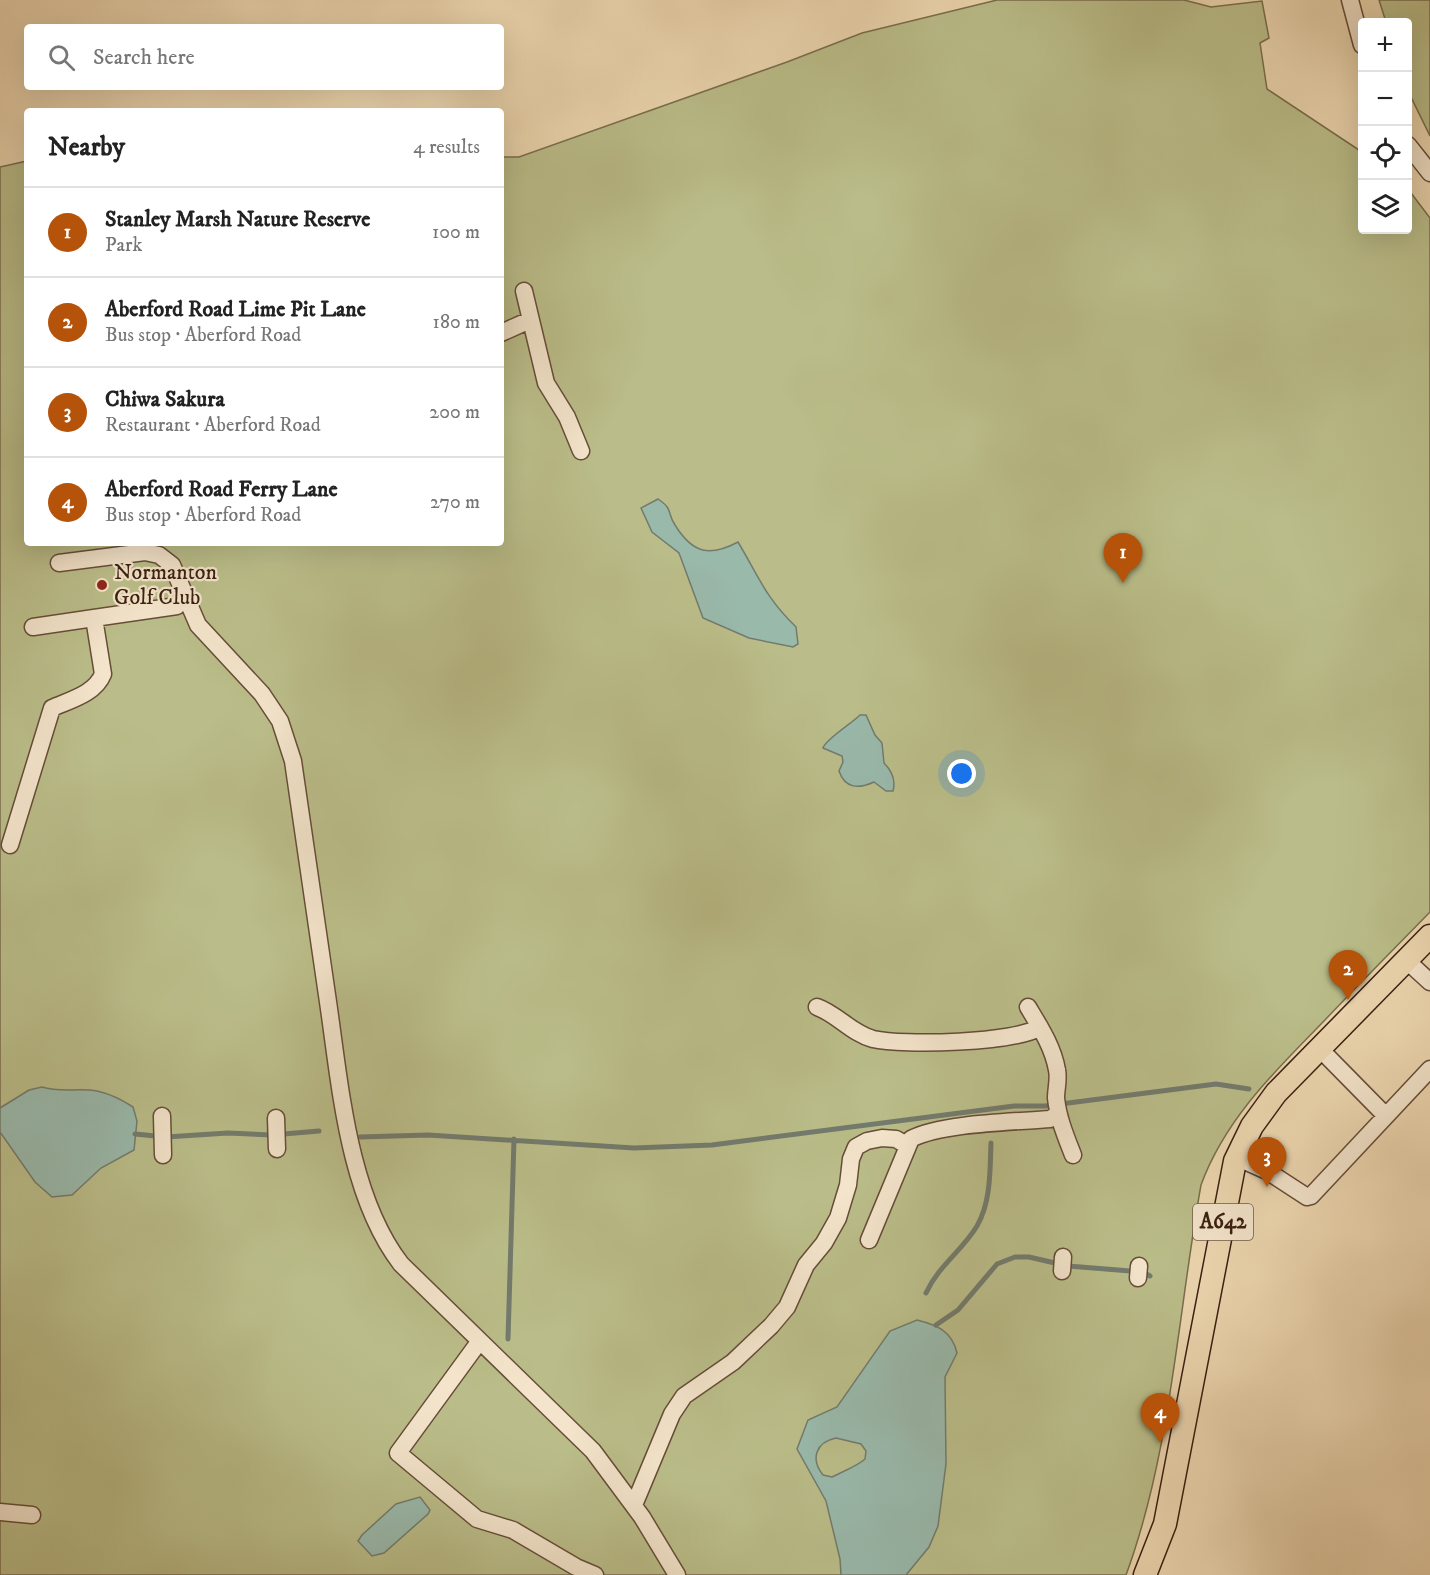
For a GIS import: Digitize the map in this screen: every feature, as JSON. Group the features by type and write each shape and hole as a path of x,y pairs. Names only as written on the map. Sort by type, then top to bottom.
{"main road":[{"name":"A642","path":"1145,1575 1165,1524 1235,1161 1252,1126 1276,1093 1430,936"}],"street":[{"path":"1350,0 1358,30"},
{"path":"1412,151 1430,173"},
{"path":"524,291 546,383 567,417 581,451"},
{"path":"504,332 530,320"},
{"path":"60,563 145,552 159,555 172,565 198,625 262,694 280,722 293,761 339,1073 359,1183 368,1209 389,1249 401,1264 479,1342 566,1422 593,1451 634,1505 677,1575"},
{"path":"33,627 177,606"},
{"path":"10,845 52,708 90,690 100,682 103,674 94,618"},
{"path":"1406,960 1430,982"},
{"path":"817,1007 859,1033 873,1039 891,1041 923,1043 973,1041 1016,1036 1032,1032 1040,1027"},
{"path":"1028,1007 1040,1027 1058,1073 1057,1106 1073,1155"},
{"path":"1320,1048 1386,1116"},
{"path":"1247,1162 1267,1171 1307,1197 1311,1196 1430,1069"},
{"path":"869,1240 911,1139 922,1133 1050,1119 1057,1106"},
{"path":"162,1121 163,1151"},
{"path":"276,1121 277,1145"},
{"path":"634,1505 672,1414 684,1396 733,1362 771,1326 787,1307 806,1265 824,1243 838,1218 848,1185 851,1158 856,1147 867,1141 882,1138 896,1139 908,1146"},
{"path":"479,1342 398,1453 477,1519 513,1530 576,1567 595,1575"},
{"path":"0,1512 32,1515"}],"green space":[{"name":"Normanton Golf Club","path":"997,0 1184,0 1211,7 1262,1 1269,38 1260,43 1267,89 1358,149 1358,234 1412,234 1412,194 1430,218 1430,912 1270,1077 1238,1117 1211,1161 1201,1185 1172,1382 1153,1481 1126,1575 0,1575 0,167 24,162 24,546 504,546 504,157 519,157 862,33"},
{"path":"1379,0 1430,0 1430,136 1412,99 1412,18 1385,18"}],"shaded area":[{"path":"658,499 668,508 672,520 682,535 695,547 711,551 738,542 770,596 796,627 798,644 793,647 749,638 703,618 679,553 652,532 641,508"},
{"path":"860,715 866,715 875,735 882,743 884,763 894,779 893,791 886,791 874,782 863,786 849,784 839,771 843,762 842,756 823,748 828,741"},
{"path":"42,1087 106,1093 133,1107 137,1121 134,1150 101,1168 72,1195 52,1197 35,1182 0,1132 0,1108 29,1090"},
{"path":"917,1320 924,1322 943,1330 955,1345 957,1353 945,1377 946,1464 938,1526 929,1547 906,1575 841,1575 840,1559 826,1501 797,1449 808,1420 837,1407 890,1331","holes":["836,1438 861,1444 866,1451 865,1459 832,1477 823,1475 816,1457 824,1443"]},
{"path":"420,1497 430,1510 428,1514 384,1553 372,1556 358,1541 362,1535 396,1504"}],"waterway":[{"path":"360,1137 428,1135 634,1148 712,1145 1014,1106 1045,1106 1216,1084 1249,1089"},
{"path":"135,1134 166,1137 228,1133 272,1135 319,1131"},
{"path":"508,1339 514,1139"},
{"path":"926,1293 937,1274 971,1235 982,1217 989,1186 991,1143"},
{"path":"936,1325 958,1310 997,1264 1015,1257 1029,1257 1068,1266 1143,1272 1150,1276"}],"place":[{"name":"Stanley Marsh Nature Reserve","path":"1123,583"},
{"name":"Normanton Golf Club","path":"102,585"},
{"name":"Aberford Road Lime Pit Lane","path":"1348,1000"},
{"name":"Chiwa Sakura","path":"1267,1187"},
{"name":"Aberford Road Ferry Lane","path":"1160,1443"}]}
